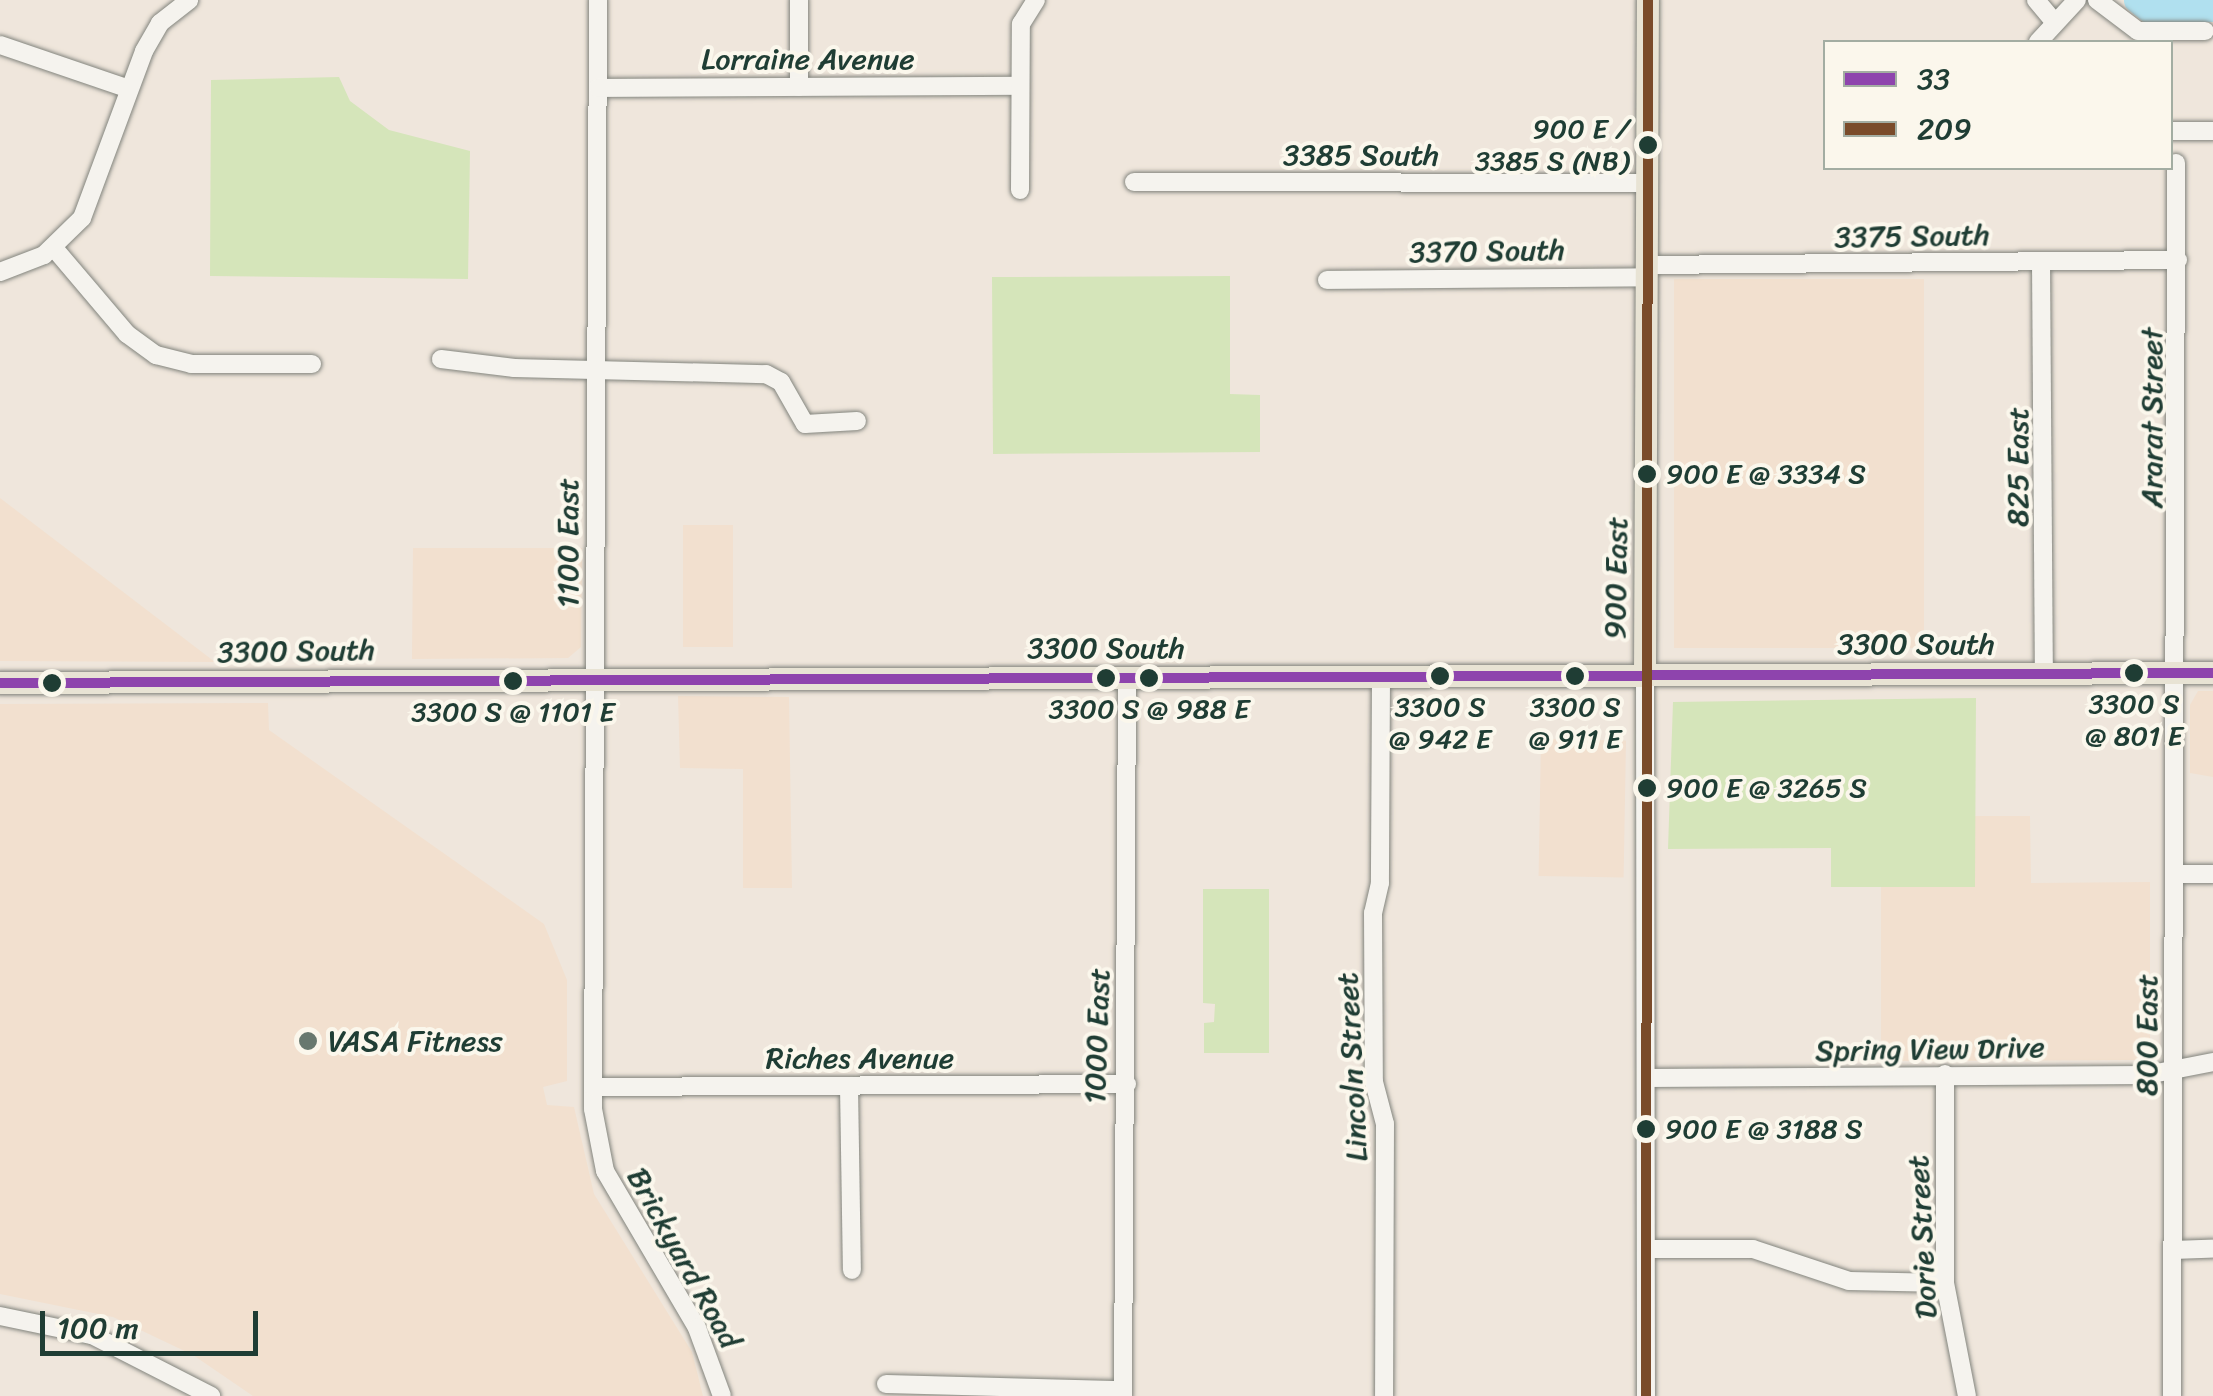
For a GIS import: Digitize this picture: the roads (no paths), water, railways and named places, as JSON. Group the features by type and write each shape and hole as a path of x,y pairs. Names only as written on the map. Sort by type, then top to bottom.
{"main road":[{"name":"900 East","path":"1645,676 1648,0"},
{"name":"3300 South","path":"0,683 2213,673"}],"street":[{"path":"0,272 54,248 82,218 152,36 189,0"},
{"name":"1100 East","path":"594,1086 598,0"},
{"path":"798,86 800,0"},
{"path":"2036,0 2053,20"},
{"path":"2039,40 2053,20 2077,0"},
{"path":"2097,0 2138,30 2205,31"},
{"path":"1020,190 1021,24 1033,2"},
{"path":"0,45 129,89"},
{"name":"Lorraine Avenue","path":"598,88 1019,86"},
{"path":"2173,131 2213,131"},
{"name":"Ararat Street","path":"2176,163 2176,673"},
{"name":"3385 South","path":"1134,182 1648,183"},
{"path":"54,248 126,334 156,355 192,364 312,364"},
{"name":"3375 South","path":"1648,271 2178,260"},
{"name":"825 East","path":"2041,261 2044,673"},
{"name":"3370 South","path":"1327,280 1648,271"},
{"path":"441,359 514,368 597,367 770,375 805,424 857,421"},
{"name":"800 East","path":"2172,1396 2176,673"},
{"name":"Lincoln Street","path":"1381,676 1373,928 1374,1082 1384,1124 1384,1396"},
{"name":"900 East","path":"1645,676 1646,1396"},
{"name":"1000 East","path":"1123,1393 1121,1111 1127,1084 1127,678"},
{"path":"2174,874 2213,874"},
{"name":"Spring View Drive","path":"1646,1078 2147,1075 2213,1062"},
{"name":"Dorie Street","path":"1945,1074 1945,1282 1966,1396"},
{"name":"Riches Avenue","path":"594,1086 1127,1084"},
{"name":"Brickyard Road","path":"594,1086 605,1172 697,1328 722,1396"},
{"path":"848,1086 852,1270"},
{"path":"1646,1249 1753,1249 1849,1281 1945,1282"},
{"path":"2175,1250 2213,1249"},
{"path":"0,1316 92,1336 210,1396"},
{"path":"886,1384 1123,1393"}],"waterway":[{"path":"2136,0 2149,10 2213,9"}],"place":[{"name":"900 E / 3385 S (NB)","path":"1648,145"},
{"name":"900 E @ 3334 S","path":"1647,474"},
{"name":"3300 S @ 801 E","path":"2134,673"},
{"name":"3300 S @ 942 E","path":"1440,676"},
{"name":"3300 S @ 911 E","path":"1575,676"},
{"name":"3300 S @ 988 E","path":"1149,678"},
{"name":"3300 S @ 1101 E","path":"513,681"},
{"name":"900 E @ 3265 S","path":"1647,788"},
{"name":"VASA Fitness","path":"308,1041"},
{"name":"900 E @ 3188 S","path":"1646,1129"}]}
